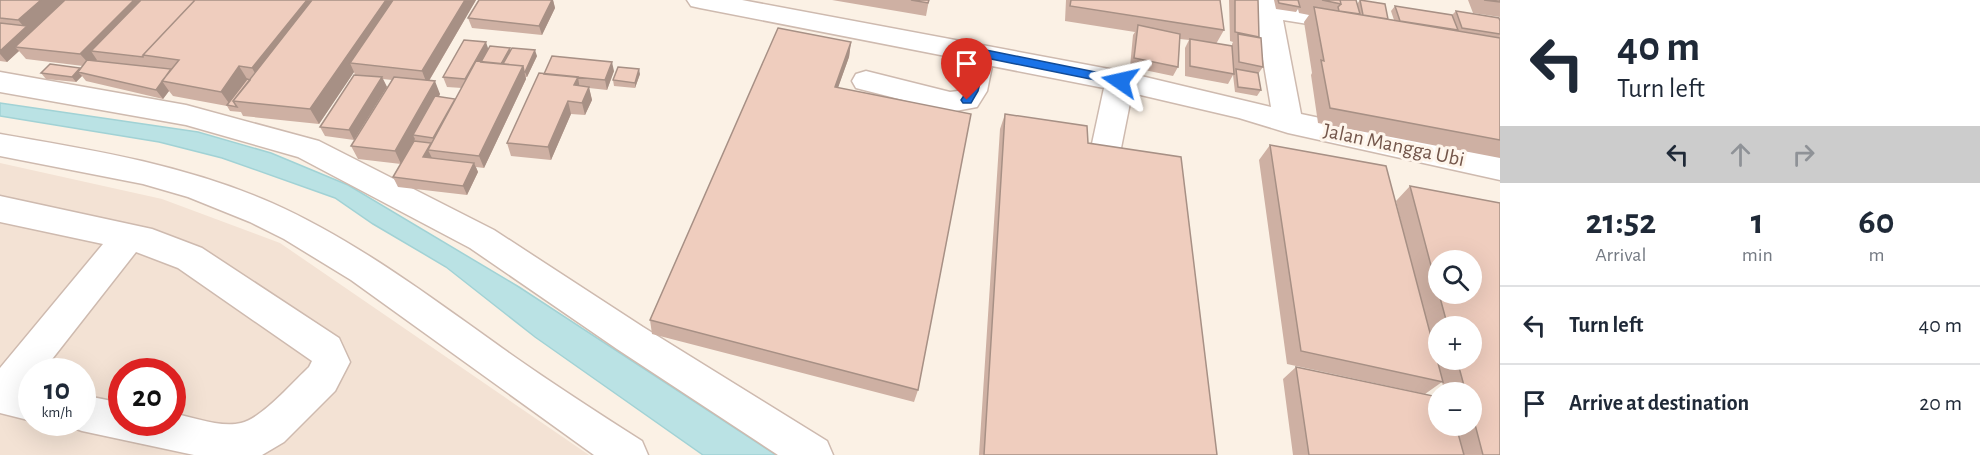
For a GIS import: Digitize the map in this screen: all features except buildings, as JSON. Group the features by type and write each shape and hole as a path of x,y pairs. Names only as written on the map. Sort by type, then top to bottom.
{"street":[{"name":"Jalan Mangga Ubi","path":"700,0 1120,81 1239,108 1288,122 1500,168"},
{"path":"1288,122 1267,4 1372,26"},
{"path":"866,81 950,102 967,100 972,91 981,53"},
{"path":"1105,153 1120,81"},
{"path":"0,82 186,115 308,149 482,238 630,338 813,455"},
{"path":"0,145 144,172 226,197 284,224 422,311 531,390 628,455"},
{"path":"0,208 170,248 190,258 326,349 331,362 322,379 270,429 258,437 237,444 148,436"},
{"path":"18,400 0,396 129,237"}],"shaded area":[{"path":"0,163 162,199 280,243 589,455 0,455"}],"water":[{"path":"0,103 198,132 271,153 348,185 519,287 776,455 703,455 535,337 446,267 373,224 335,198 222,158 159,142 0,116"}],"route":[{"path":"967,100 972,91 981,53 1120,81"}]}
